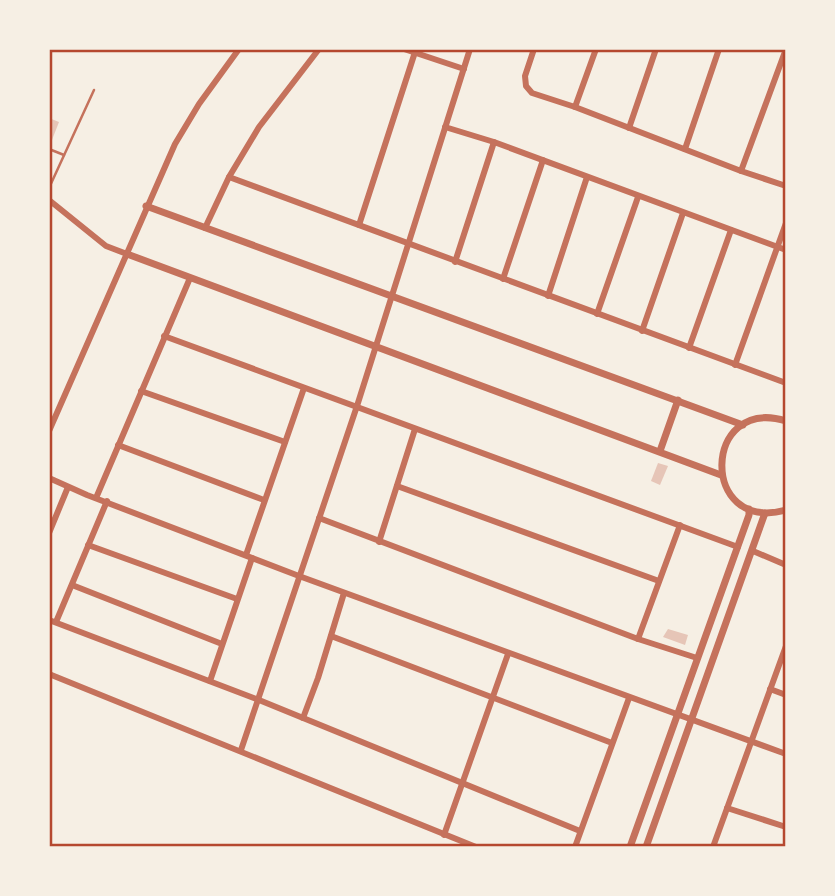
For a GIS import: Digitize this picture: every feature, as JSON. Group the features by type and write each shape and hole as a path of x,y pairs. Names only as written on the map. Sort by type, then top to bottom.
{"street":[{"path":"49,431 175,144 199,104 239,49"},
{"path":"205,228 229,177 278,100 319,49"},
{"path":"404,49 464,69"},
{"path":"241,750 357,406 470,49"},
{"path":"534,49 525,76 526,86 532,93 786,187"},
{"path":"575,107 596,49"},
{"path":"629,128 656,49"},
{"path":"685,149 719,49"},
{"path":"741,171 786,49"},
{"path":"359,225 415,51"},
{"path":"444,127 494,142 786,250"},
{"path":"455,261 494,142"},
{"path":"503,279 543,160"},
{"path":"229,177 786,383"},
{"path":"548,296 587,177"},
{"path":"597,314 638,197"},
{"path":"49,200 106,246 721,475"},
{"path":"146,206 743,425"},
{"path":"642,331 683,213"},
{"path":"735,365 786,223"},
{"path":"689,348 730,230"},
{"path":"96,498 190,278"},
{"path":"164,336 738,547"},
{"path":"210,681 237,599 264,500 303,388"},
{"path":"141,391 285,442"},
{"path":"660,451 678,400"},
{"path":"786,410 784,420 765,418 743,425 734,432 722,452 721,475 731,496 749,509 765,513 786,510"},
{"path":"379,542 415,429"},
{"path":"118,445 264,500"},
{"path":"49,478 344,593 786,754"},
{"path":"49,533 68,486"},
{"path":"397,486 659,581"},
{"path":"107,501 72,584 52,621 259,700 580,831"},
{"path":"630,847 738,547 749,509"},
{"path":"646,847 765,513"},
{"path":"319,518 638,639 697,658"},
{"path":"638,639 680,525"},
{"path":"88,545 237,599"},
{"path":"753,551 786,565"},
{"path":"72,584 222,643"},
{"path":"303,718 344,593"},
{"path":"331,636 612,743"},
{"path":"713,847 786,646"},
{"path":"444,835 508,654"},
{"path":"49,674 476,847"},
{"path":"770,689 786,695"},
{"path":"575,847 629,698"},
{"path":"727,808 786,827"}],"lane":[{"path":"49,187 94,90"},
{"path":"49,149 64,155"}],"building":[{"path":"49,118 59,122 50,145 49,145"},
{"path":"658,463 668,466 660,485 651,481"},
{"path":"668,629 688,635 685,645 663,637"}]}
